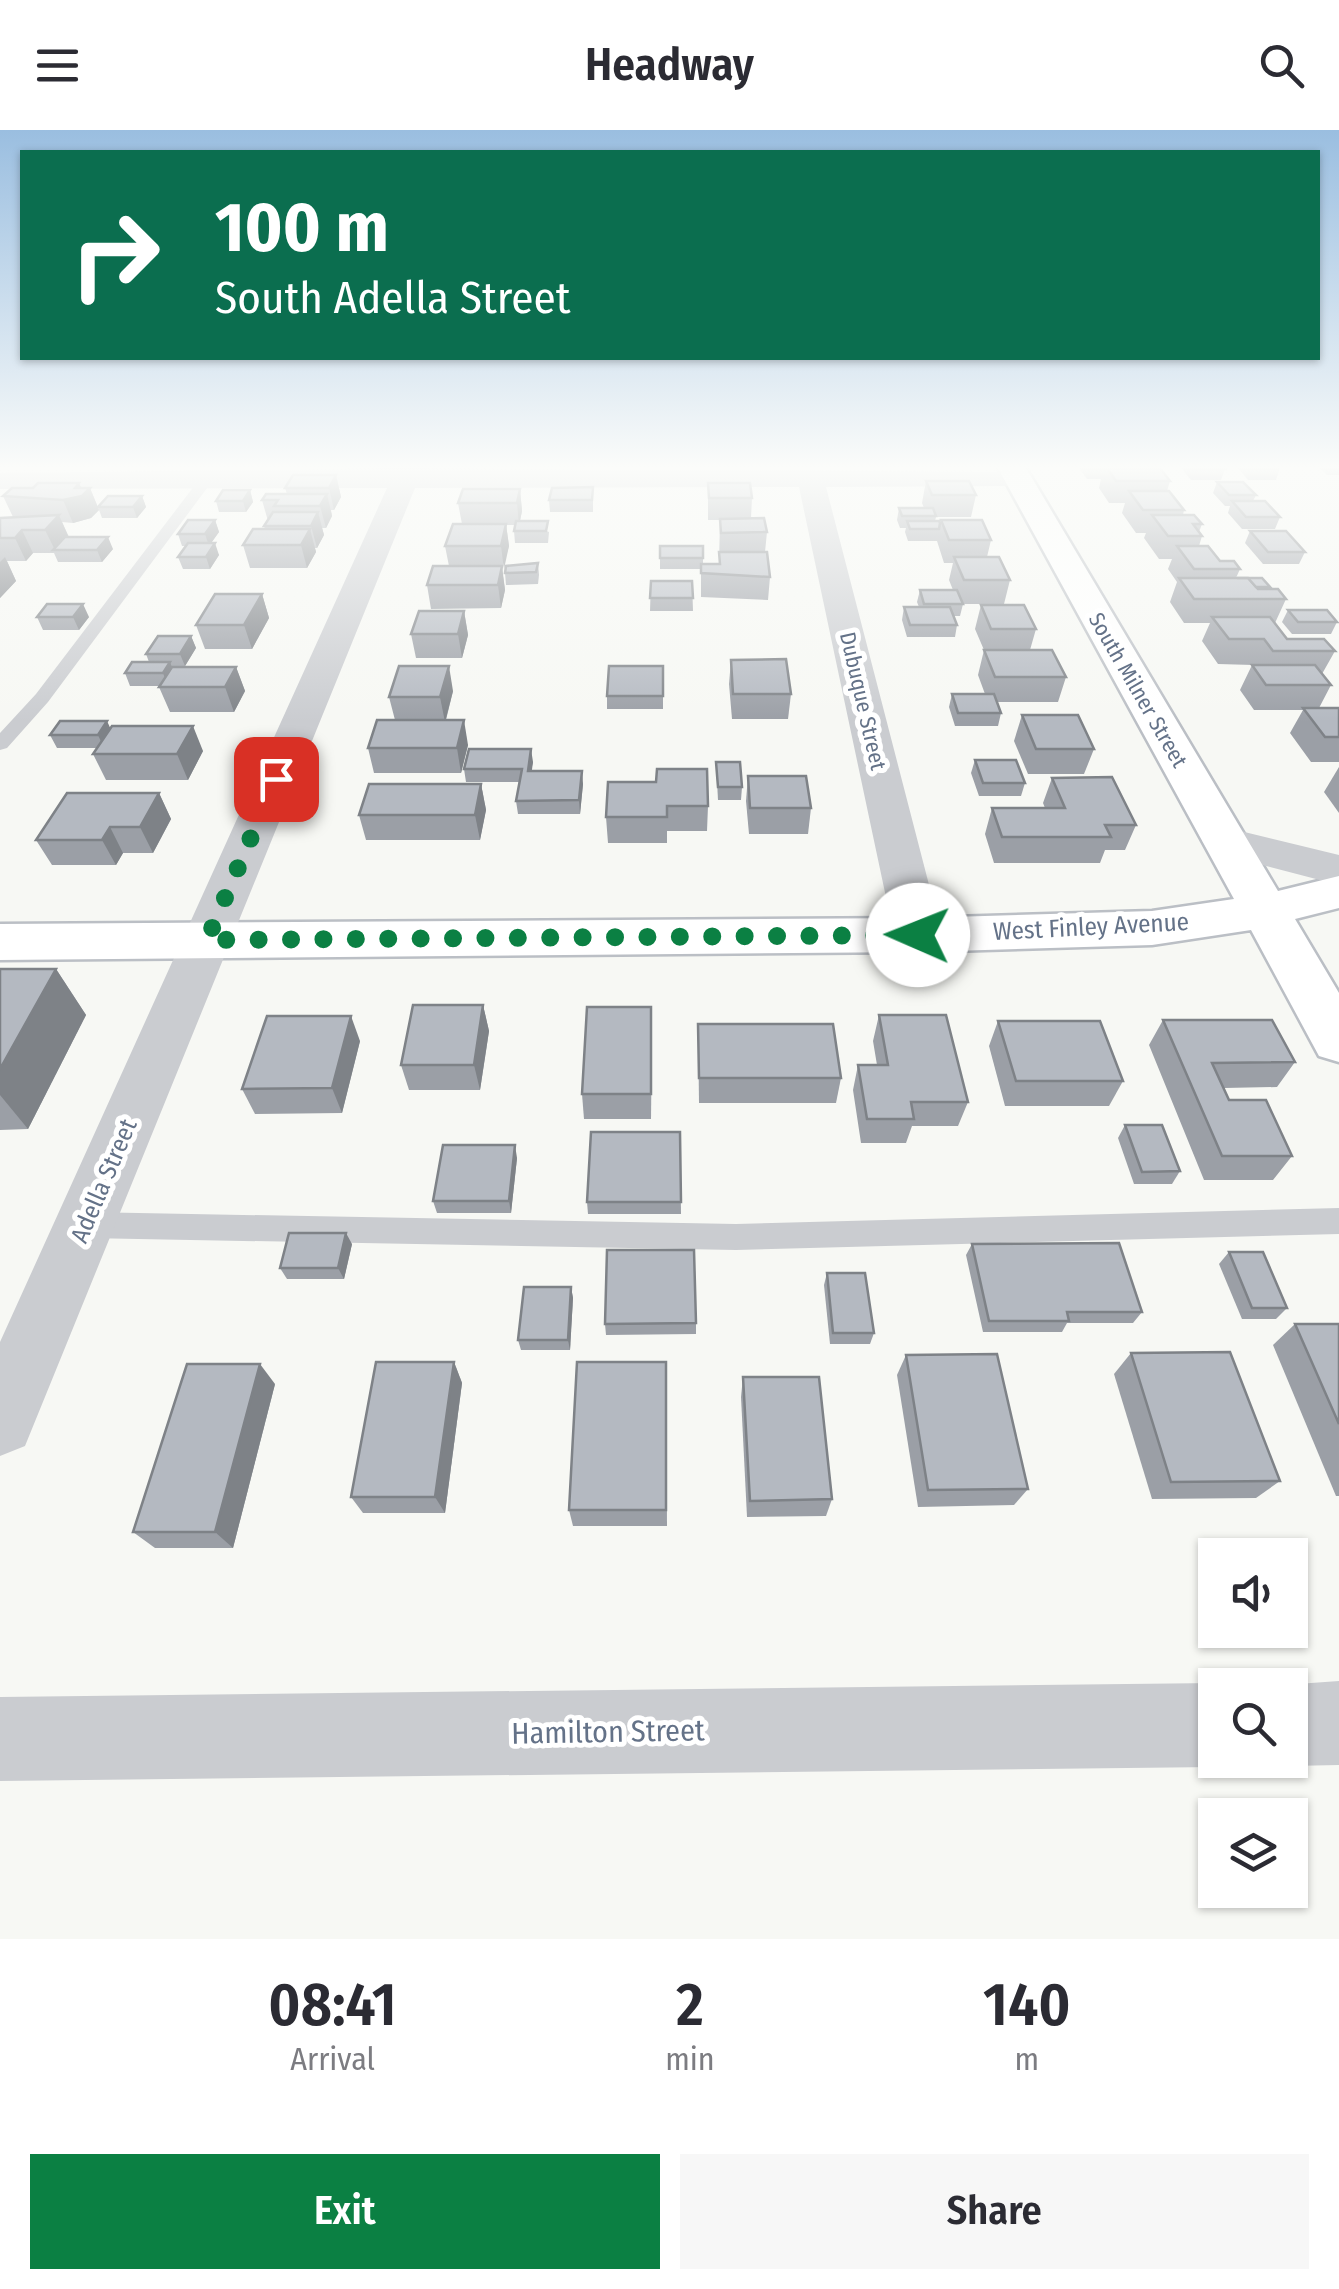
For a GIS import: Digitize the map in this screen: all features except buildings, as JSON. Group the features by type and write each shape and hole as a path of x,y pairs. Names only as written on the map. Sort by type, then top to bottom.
{"main road":[{"name":"South Milner Street","path":"1060,552 1339,1041"},
{"name":"West Finley Avenue","path":"0,942 918,935 1152,928 1264,911 1339,892"}],"street":[{"name":"Adella Street","path":"0,1421 374,552"},
{"name":"Dubuque Street","path":"828,552 918,935"},
{"path":"1224,841 1339,870"},
{"path":"1308,1724 1339,1723"},
{"name":"Hamilton Street","path":"0,1739 1198,1725"}],"lane":[{"path":"0,744 42,698 152,552"},
{"path":"86,1225 736,1237 1339,1221"}],"route":[{"path":"276,779 207,940 918,935"}]}
